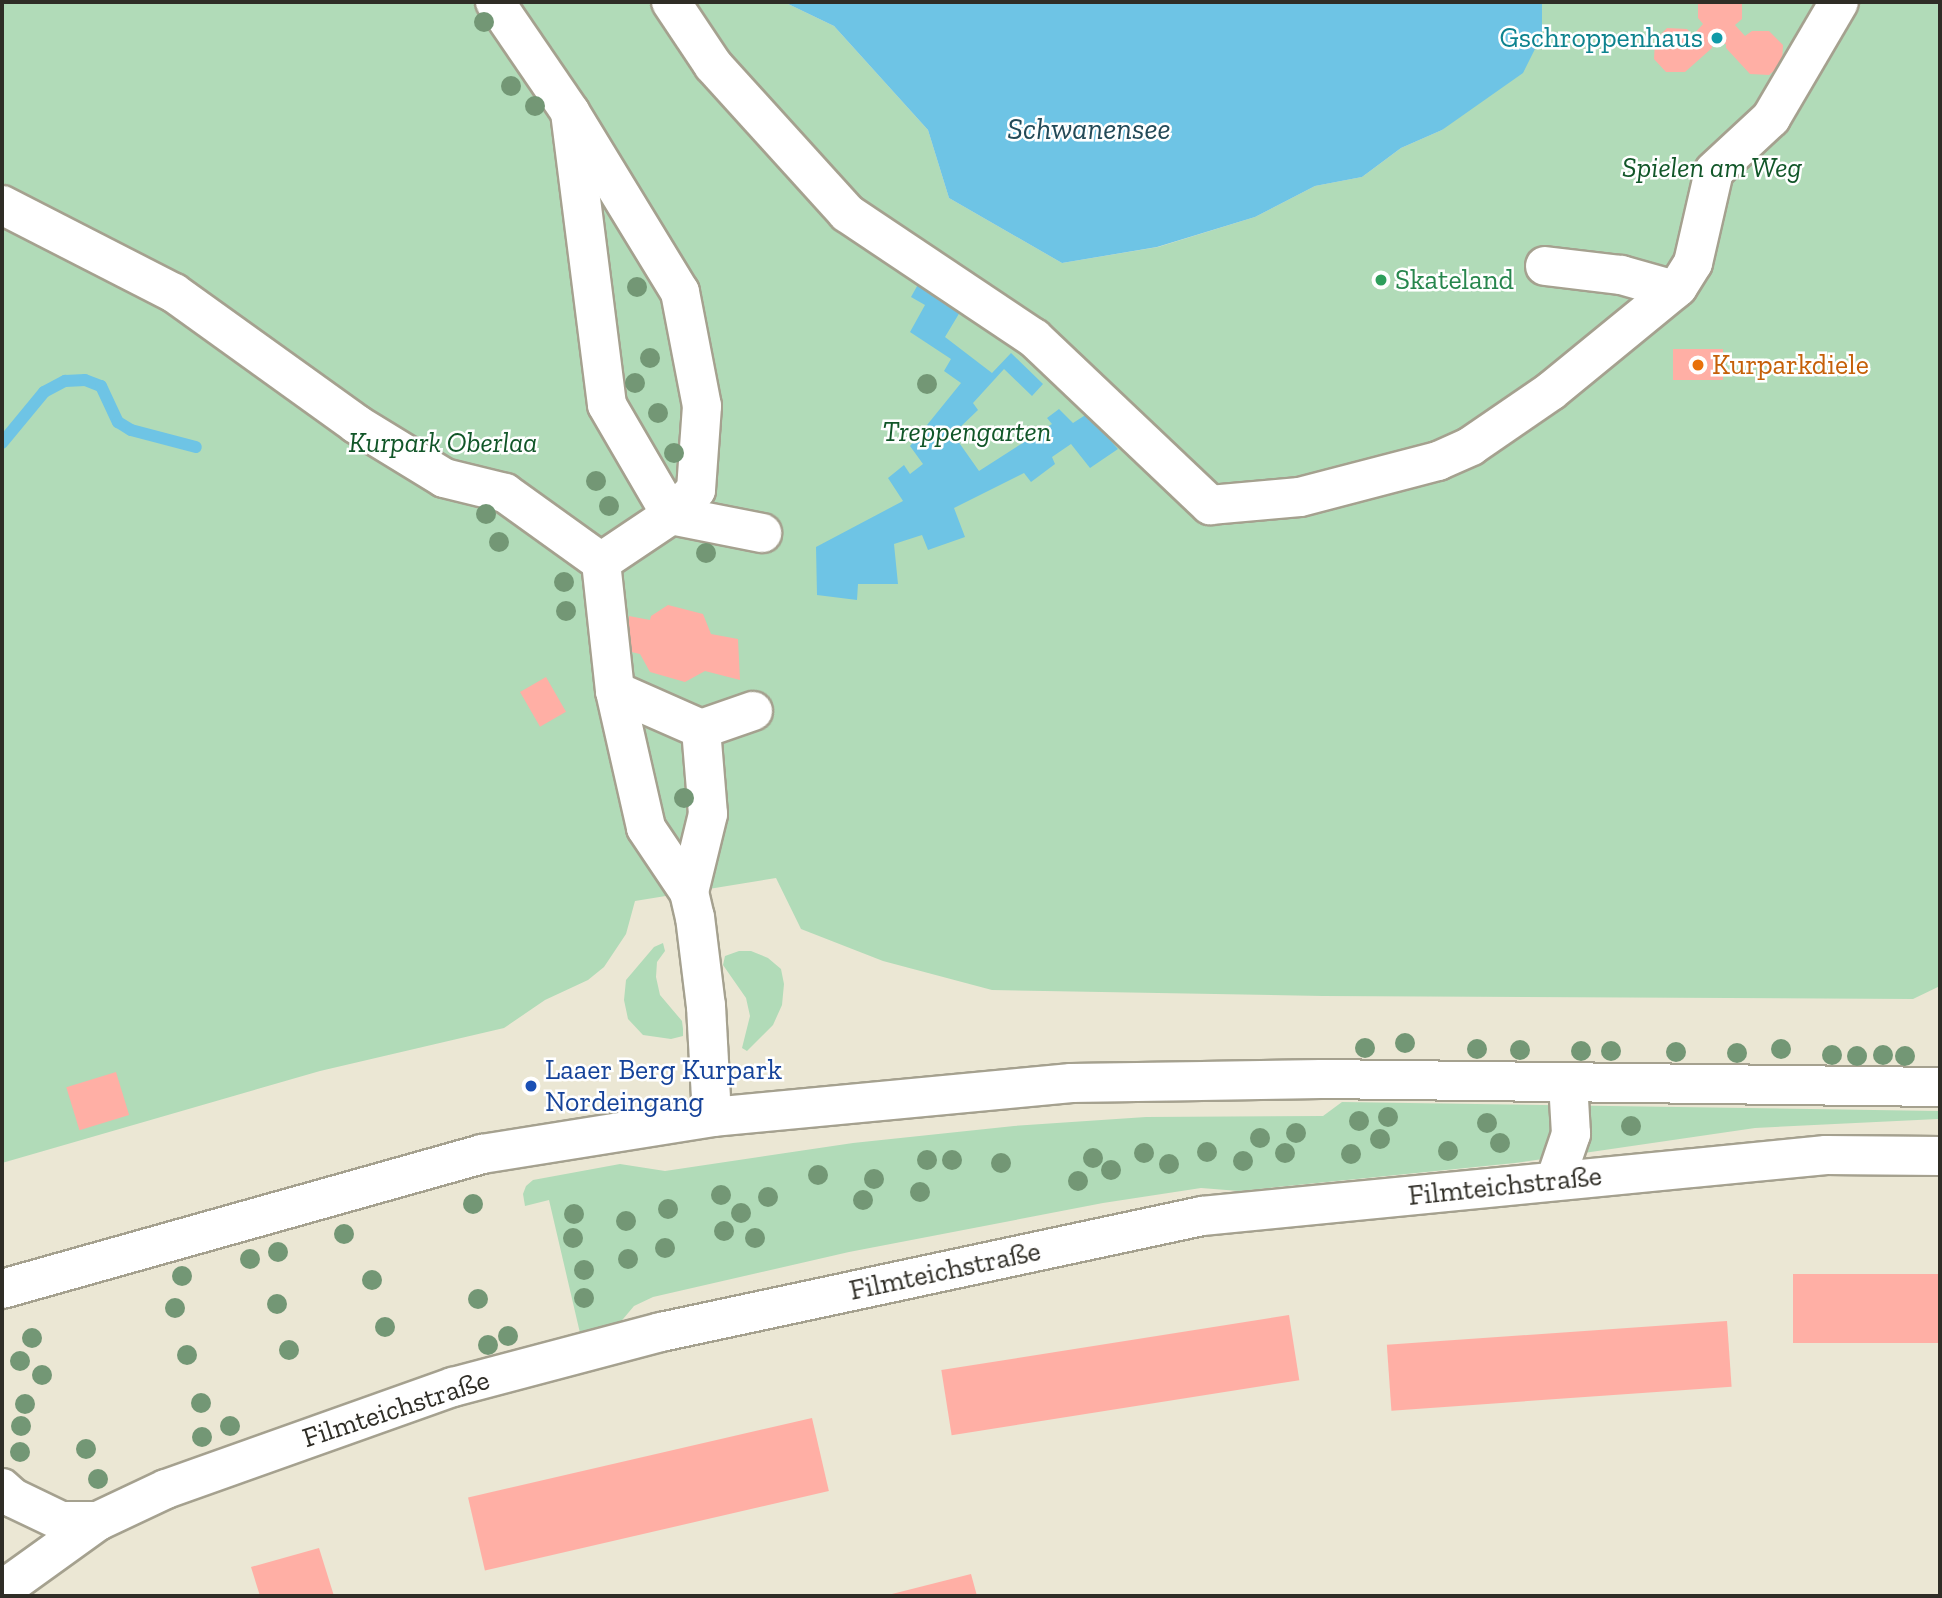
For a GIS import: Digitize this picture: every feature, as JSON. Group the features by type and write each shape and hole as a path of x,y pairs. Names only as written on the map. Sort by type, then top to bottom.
{"street":[{"path":"495,2 569,112 680,292 702,407 696,490 671,515 601,562"},
{"path":"671,2 713,65 847,213 1034,338 1210,505 1300,496 1437,461 1471,446 1551,391 1674,290 1693,263 1714,172 1771,118 1839,2"},
{"path":"569,112 607,405 671,515 762,533"},
{"path":"2,205 174,293 356,424 444,478 505,493 601,562 615,691 646,828 689,892"},
{"path":"1545,266 1621,275 1674,290"},
{"path":"615,691 701,729 753,711"},
{"path":"701,729 708,814 689,892 706,1006 712,1117"},
{"path":"2,1289 482,1154 712,1117 1072,1083 1321,1079 1940,1087"},
{"path":"1555,1181 1571,1134 1568,1082"},
{"name":"Filmteichstraße","path":"2,1590 98,1521 166,1489 453,1387 661,1332 1202,1216 1826,1155 1940,1156"},
{"path":"2,1488 13,1498 61,1521 98,1521"}],"green space":[{"name":"Kurpark Oberlaa","path":"2,2 784,2 834,26 928,130 949,198 1062,263 1158,247 1255,217 1315,186 1362,177 1401,148 1442,130 1542,35 1542,2 1940,2 1940,986 1913,999 1323,996 992,990 883,961 801,929 776,878 635,901 626,934 604,967 588,980 545,1000 504,1028 320,1071 2,1163"},
{"path":"663,943 665,951 657,962 656,977 660,995 682,1021 683,1029 683,1036 671,1039 643,1035 628,1019 624,1000 626,980 654,947"},
{"path":"739,951 751,951 768,958 781,969 784,984 782,1005 773,1025 747,1051 742,1048 750,1016 746,998 723,965 725,956"},
{"path":"1342,1102 1938,1111 1938,1119 1755,1128 1515,1163 1239,1191 1201,1188 1103,1203 849,1252 653,1297 634,1306 618,1325 580,1333 549,1200 525,1206 523,1194 526,1186 533,1180 620,1164 665,1171 853,1143 1014,1126 1146,1117 1323,1116"}],"water":[{"name":"Schwanensee","path":"784,2 1542,2 1542,35 1523,73 1442,130 1401,148 1362,177 1315,186 1255,217 1157,247 1062,263 949,198 928,130 834,26"},
{"path":"921,279 963,307 945,337 992,373 1011,353 1043,384 1032,396 1004,369 973,403 978,410 953,434 979,471 1052,424 1047,418 1059,409 1073,423 1087,414 1118,449 1090,468 1071,444 1052,457 1055,464 1031,482 1024,473 954,508 965,537 928,550 922,535 894,544 898,584 858,584 857,600 817,595 816,547 903,501 888,478 904,465 910,474 923,464 910,446 961,383 944,371 951,359 910,332 925,305 911,297"}],"building":[{"name":"Gschroppenhaus","path":"1698,2 1742,2 1742,19 1735,25 1745,36 1752,31 1769,31 1783,45 1782,64 1769,75 1750,74 1726,48 1726,44 1712,44 1712,48 1685,72 1666,72 1654,59 1655,40 1667,28 1687,29 1693,35 1703,24 1698,18"},
{"name":"Kurparkdiele","path":"1673,349 1723,349 1723,380 1673,380"},
{"path":"668,605 703,614 711,634 738,639 740,680 705,671 685,682 650,672 640,654 627,651 629,616 650,620 651,616"},
{"path":"546,677 566,712 540,727 520,692"},
{"path":"116,1072 129,1115 79,1130 66,1087"},
{"path":"1793,1274 1940,1274 1940,1343 1793,1343"},
{"path":"1289,1315 1299,1380 952,1435 941,1370"},
{"path":"1727,1321 1732,1387 1391,1411 1387,1345"},
{"path":"812,1418 829,1491 485,1570 468,1497"},
{"path":"319,1548 334,1596 260,1596 251,1567"},
{"path":"971,1574 977,1596 888,1596 888,1595"}],"waterway":[{"path":"2,443 44,392 65,381 85,380 101,386 118,422 131,430 196,447"}],"place":[{"name":"Gschroppenhaus","path":"1717,38"},
{"name":"Skateland","path":"1381,280"},
{"name":"Kurparkdiele","path":"1698,365"},
{"name":"Laaer Berg Kurpark Nordeingang","path":"531,1086"}],"park label":[{"name":"Spielen am Weg","path":"1712,168"},
{"name":"Treppengarten","path":"967,432"}]}
